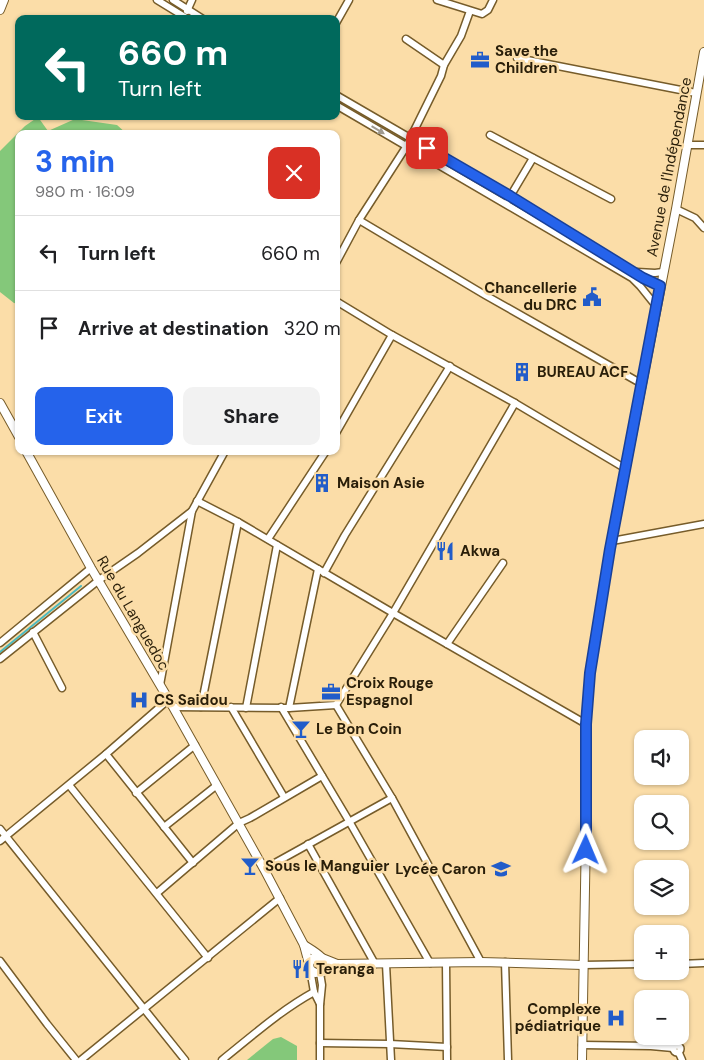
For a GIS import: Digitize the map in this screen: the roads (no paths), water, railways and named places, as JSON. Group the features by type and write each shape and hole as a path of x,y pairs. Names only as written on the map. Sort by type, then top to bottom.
{"main road":[{"path":"0,10 4,0"},
{"name":"Avenue de l'Indépendance","path":"582,1060 586,724 590,673 612,541 676,209 704,52"},
{"path":"0,403 15,431"},
{"name":"Rue du Languedoc","path":"28,455 91,568 239,823 304,945 310,966"},
{"path":"304,945 321,958 337,964 505,962 583,965"},
{"path":"321,958 312,959 310,966 315,973 322,972 337,964"},
{"path":"321,958 326,965 322,972"}],"street":[{"path":"157,0 181,15"},
{"path":"173,0 197,15"},
{"path":"187,15 192,0"},
{"path":"340,16 349,0"},
{"path":"437,0 482,14 486,13 493,0"},
{"path":"340,256 359,220 406,147 444,65 461,36 470,11"},
{"path":"406,39 444,65"},
{"path":"517,58 696,93"},
{"path":"340,97 660,286"},
{"path":"340,107 632,278 656,306"},
{"path":"490,135 611,199"},
{"path":"687,145 704,145"},
{"path":"506,203 533,158"},
{"path":"676,209 695,218 704,228"},
{"path":"359,220 485,295 642,384"},
{"path":"633,271 645,273 663,272"},
{"path":"340,303 392,335 515,403 626,469"},
{"path":"340,426 392,335"},
{"path":"289,708 321,571 450,366"},
{"path":"336,705 393,613 515,403"},
{"path":"160,685 192,510 223,455"},
{"path":"268,539 323,455"},
{"path":"197,501 268,539 586,724"},
{"path":"0,659 99,580 138,553 192,510"},
{"path":"202,707 238,522"},
{"path":"612,541 704,524"},
{"path":"246,708 277,545"},
{"path":"447,644 503,563"},
{"path":"0,642 91,568"},
{"path":"33,632 62,688"},
{"path":"0,841 170,703 202,707 246,708 336,705"},
{"path":"336,705 392,798 481,962"},
{"path":"231,707 284,797"},
{"path":"281,707 430,963"},
{"path":"136,792 195,745"},
{"path":"106,754 193,863"},
{"path":"158,893 239,823 322,776"},
{"path":"69,785 158,893 208,958"},
{"path":"164,827 218,785"},
{"path":"264,869 392,798"},
{"path":"0,829 185,1060"},
{"path":"308,844 375,964"},
{"path":"81,1060 280,898"},
{"path":"0,961 76,1060"},
{"path":"505,962 508,1060"},
{"path":"446,963 447,1060"},
{"path":"689,964 704,963"},
{"path":"386,964 391,1060"},
{"path":"583,965 634,964"},
{"path":"310,966 314,992 320,1005"},
{"path":"320,1060 322,972"},
{"path":"222,1060 278,1015 314,992"},
{"path":"320,1043 447,1047"},
{"path":"582,1045 651,1046 676,1051 682,1060"}],"waterway":[{"path":"0,652 81,586"}],"place":[{"name":"Save the Children","path":"480,60"},
{"name":"Chancellerie du DRC","path":"592,297"},
{"name":"BUREAU ACF","path":"522,372"},
{"name":"Maison Asie","path":"322,483"},
{"name":"Akwa","path":"445,551"},
{"name":"Croix Rouge Espagnol","path":"331,692"},
{"name":"CS Saidou","path":"139,700"},
{"name":"Le Bon Coin","path":"301,729"},
{"name":"Sous le Manguier","path":"250,866"},
{"name":"Lycée Caron","path":"501,869"},
{"name":"Teranga","path":"301,969"},
{"name":"Complexe pédiatrique","path":"616,1018"}]}
